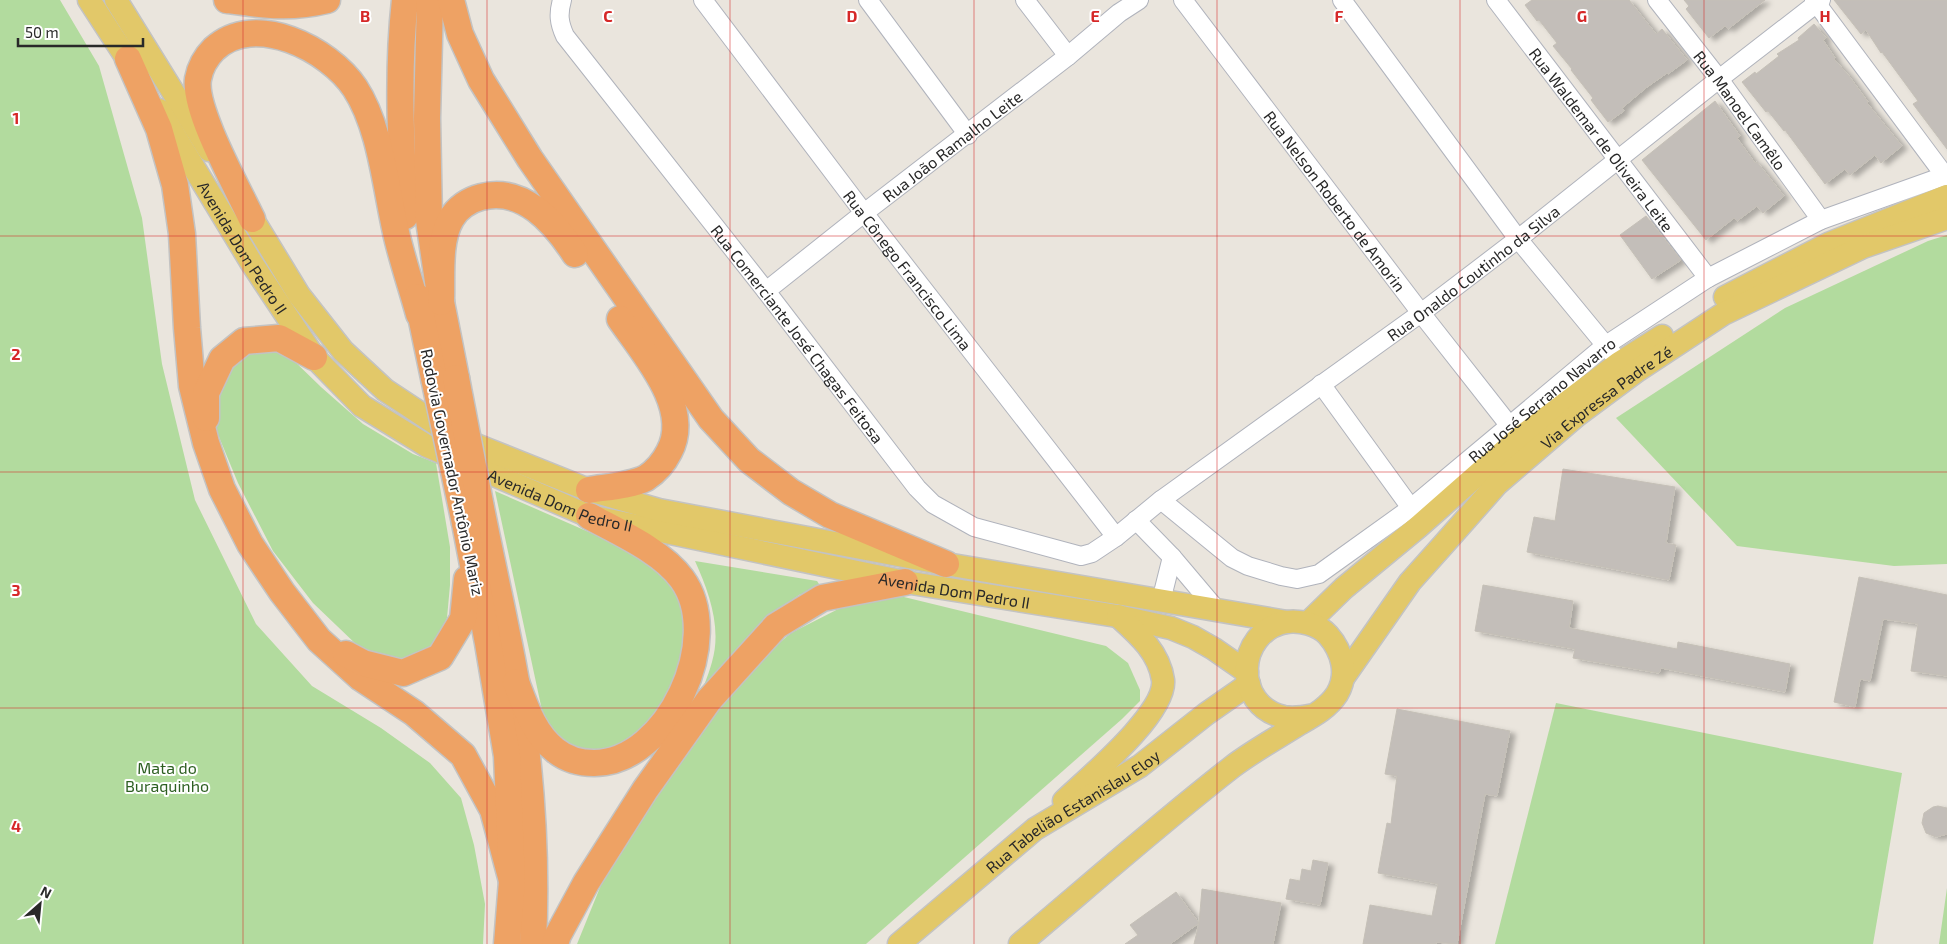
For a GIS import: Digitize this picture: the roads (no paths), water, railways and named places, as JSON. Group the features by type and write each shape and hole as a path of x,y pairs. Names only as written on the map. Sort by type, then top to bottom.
{"highway":[{"path":"227,0 282,7 315,1"},
{"name":"Rodovia Governador Antônio Mariz","path":"405,0 400,44 401,136 406,226 430,308 445,378 471,522 488,643 507,756 512,881 507,944"},
{"name":"Rodovia Governador Antônio Mariz","path":"430,0 427,118 430,308"},
{"path":"451,0 460,34 481,80 530,159 711,419 749,460 791,492 830,515 946,564"},
{"path":"252,219 206,121 198,96 198,79 202,65 209,54 220,43 246,34 264,33 283,37 314,51 333,64 354,88 373,125 398,242 430,308"},
{"path":"128,59 159,129 175,185 182,234 192,386 206,444 222,489 250,544 282,592 319,640 361,678 414,713 463,755 493,810 512,881"},
{"path":"430,308 444,238 451,218 468,200 494,194 518,199 540,212 562,233 662,381 676,414 674,443 666,458 655,471 589,503 669,565 682,578 692,596 696,611 698,635 694,663 683,692 666,720 637,749 623,758 607,763 587,763 572,760 554,750 535,726 516,682"},
{"path":"206,444 206,393 222,359 244,341 279,338 314,357"},
{"path":"319,640 363,663 403,673 440,657 463,619 468,577 471,522"},
{"name":"Rodovia Governador Antônio Mariz","path":"471,522 516,682 525,739 532,823 533,944"},
{"path":"555,944 586,882 645,790 709,700 776,626 822,598 905,582"}],"main road":[{"name":"Avenida Dom Pedro II","path":"89,0 128,59 251,262 314,357 362,406 427,446 589,503 905,582 1117,616 1170,628 1193,637 1248,678"},
{"name":"Avenida Dom Pedro II","path":"116,0 299,295 343,351 385,390 456,437 589,503 659,510 946,564 1298,623"},
{"name":"Via Expressa Padre Zé","path":"1298,623 1418,527 1518,439 1619,363 1721,299 1946,182"},
{"name":"Via Expressa Padre Zé","path":"1343,678 1410,582 1497,484 1576,416 1638,370 1723,314 1863,247 1947,218"},
{"path":"1035,829 1138,730 1150,715 1162,692 1163,681 1158,662 1148,645 1117,616"},
{"path":"1020,944 1234,766 1314,715 1327,706 1337,693 1343,678 1342,660 1336,644 1323,630 1298,623 1270,628 1257,639 1248,654 1248,678 1257,700 1268,710 1283,716 1298,718 1314,715"},
{"name":"Rua Tabelião Estanislau Eloy","path":"899,944 1035,829 1140,766 1248,678"}],"street":[{"name":"Rua Comerciante José Chagas Feitosa","path":"562,0 559,18 560,26 565,36 766,291 917,488 933,504 974,527 1072,554 1087,555 1116,537"},
{"name":"Rua Cônego Francisco Lima","path":"703,0 864,213 1116,537"},
{"path":"868,0 968,135"},
{"path":"1025,0 1068,56"},
{"name":"Rua João Ramalho Leite","path":"766,291 864,213 968,135 1119,13 1139,0"},
{"name":"Rua Nelson Roberto de Amorin","path":"1182,0 1509,425"},
{"path":"1342,0 1518,238 1606,344 1619,363"},
{"name":"Rua Waldemar de Oliveira Leite","path":"1496,0 1708,278"},
{"name":"Rua Manoel Camêlo","path":"1657,0 1718,79 1821,220"},
{"path":"1817,1 1946,182"},
{"name":"Rua Onaldo Coutinho da Silva","path":"1116,537 1161,500 1421,312 1518,238 1817,1"},
{"name":"Rua José Serrano Navarro","path":"1161,500 1232,558 1266,572 1297,579 1309,577 1328,569 1411,508 1606,344 1708,278 1821,220 1946,182"},
{"path":"1321,384 1411,508"},
{"path":"1136,520 1172,557 1216,609"},
{"path":"1161,601 1172,557"}],"park label":[{"name":"Mata do Buraquinho","path":"167,776"}]}
